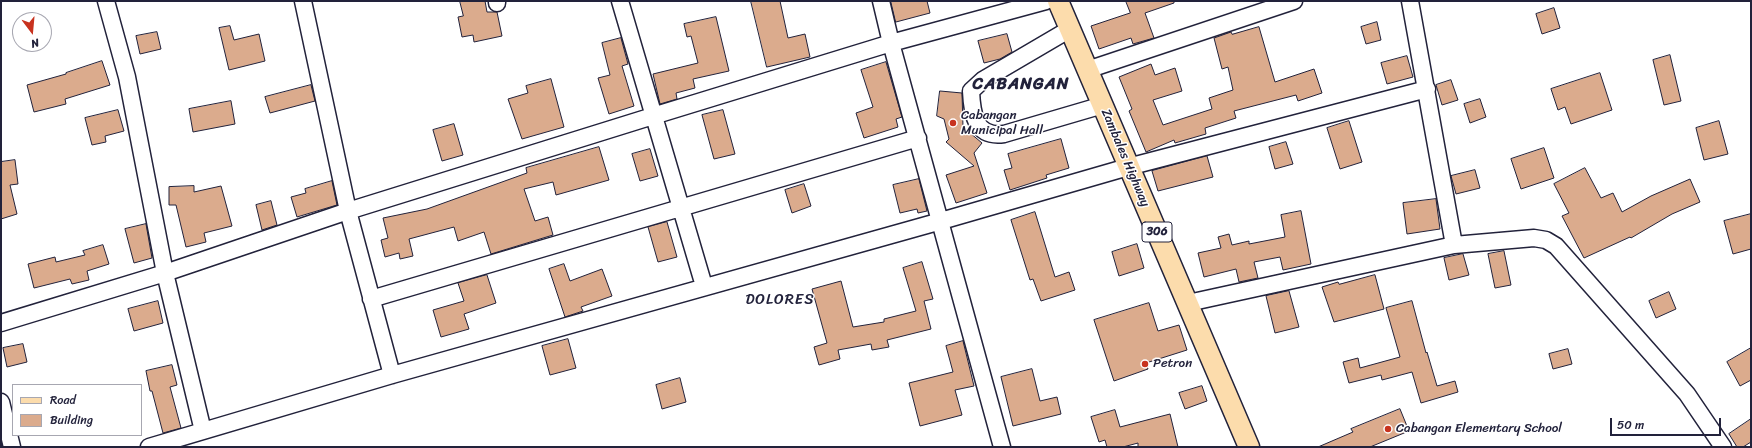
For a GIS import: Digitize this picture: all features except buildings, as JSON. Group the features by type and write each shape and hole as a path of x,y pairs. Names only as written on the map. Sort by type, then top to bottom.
{"main road":[{"name":"Zambales Highway","path":"1058,1 1249,447"}],"street":[{"path":"106,1 127,77 165,272 203,431"},
{"path":"303,1 348,211 392,375"},
{"path":"620,1 704,286"},
{"path":"881,1 891,43 1002,447"},
{"path":"1,324 165,272 348,211 653,116 891,43 1046,1"},
{"path":"1087,70 1294,1"},
{"path":"1410,1 1454,245"},
{"path":"1070,29 983,80 971,91 976,121 982,130 993,135 1004,134 1103,105"},
{"path":"149,447 392,375 1128,167 1426,89"},
{"path":"371,299 680,206 918,138"},
{"path":"1188,303 1454,245 1534,238 1546,240 1556,246 1687,394 1723,447"},
{"path":"1,402 12,447"}],"place":[{"name":"Cabangan Municipal Hall","path":"953,123"},
{"name":"Petron","path":"1145,364"},
{"name":"Cabangan Elementary School","path":"1388,429"}],"district":[{"name":"CABANGAN","path":"1021,85"},
{"name":"DOLORES","path":"780,300"}]}
